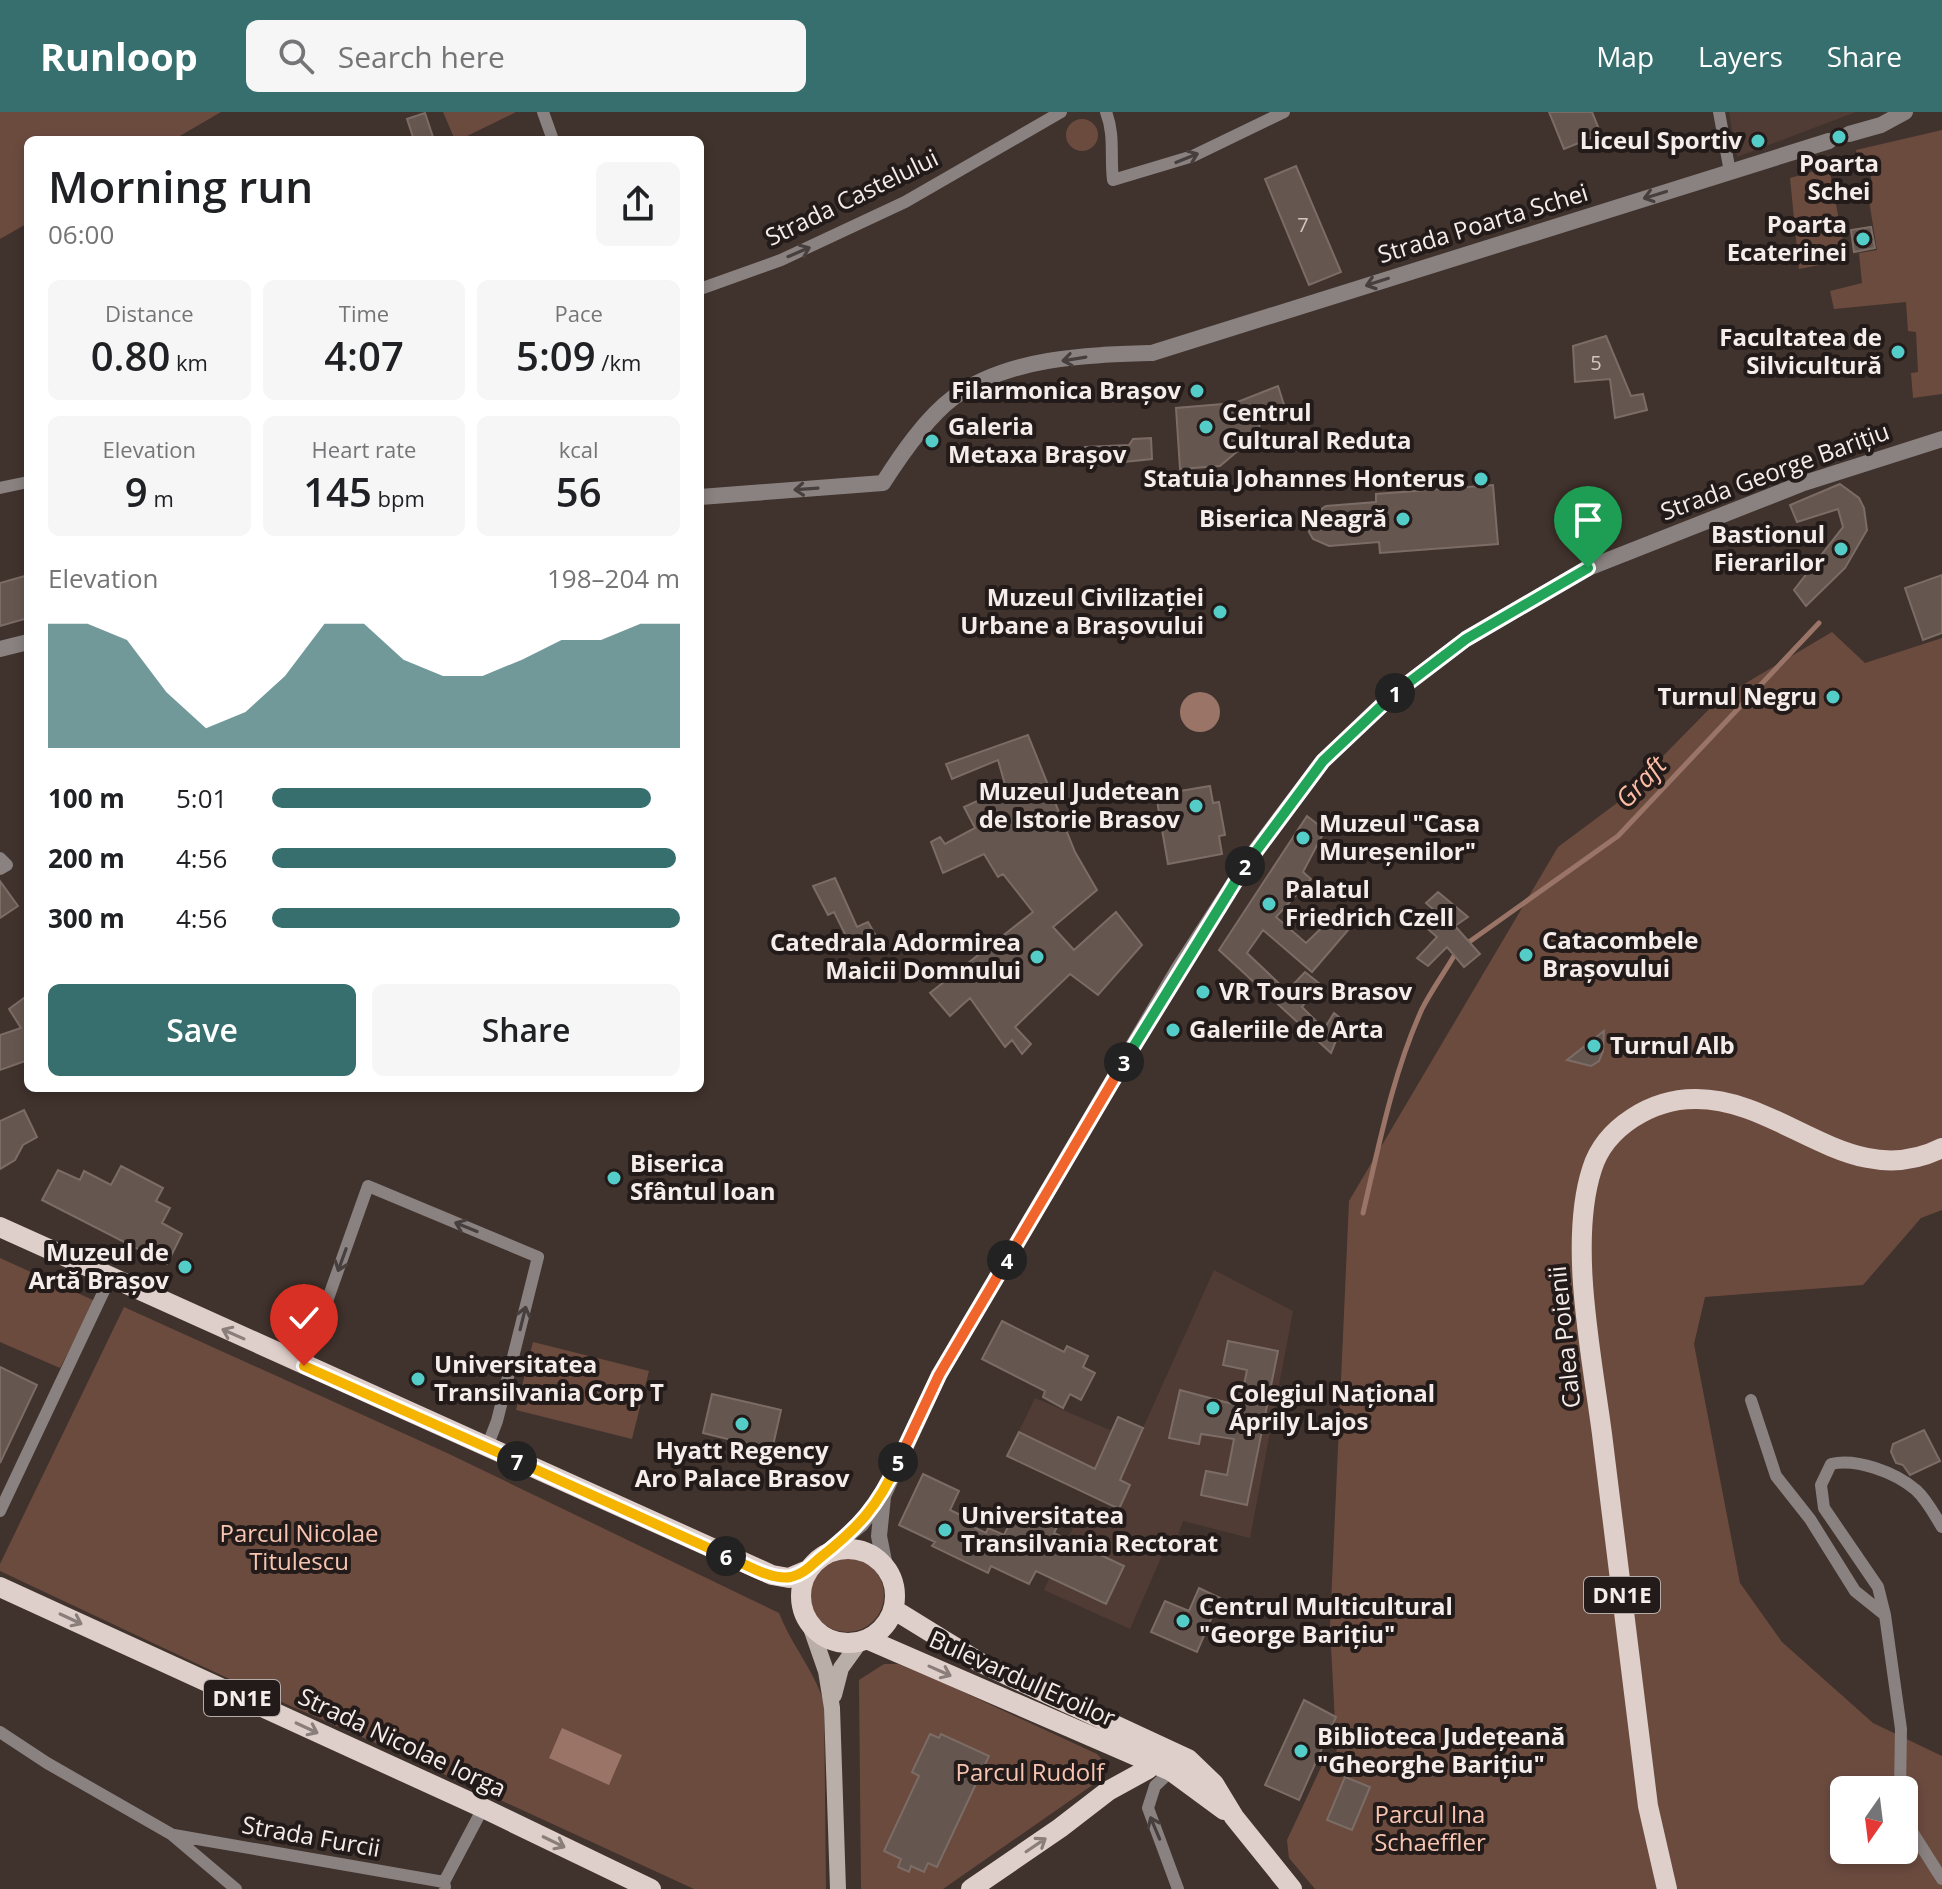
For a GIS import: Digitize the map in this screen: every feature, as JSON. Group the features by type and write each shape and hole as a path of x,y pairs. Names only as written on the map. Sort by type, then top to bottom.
{"main road":[{"name":"Calea Poienii","path":"1667,1889 1648,1806 1585,1300 1584,1215 1592,1169 1600,1149 1629,1119 1652,1108 1694,1099 1734,1106 1861,1157 1902,1161 1942,1148"},
{"path":"0,1227 772,1575 789,1578 848,1548 862,1551 885,1566 892,1579 893,1609 883,1629 864,1642 836,1679 832,1708"},
{"path":"815,1563 800,1598 826,1671 832,1708 838,1889"},
{"name":"Strada Nicolae Iorga","path":"0,1587 483,1808 651,1889"},
{"name":"Bulevardul Eroilor","path":"893,1609 979,1662 1168,1748 1201,1769 1234,1817"},
{"path":"810,1625 832,1641 864,1642"},
{"name":"Bulevardul Eroilor","path":"864,1642 1162,1768 1234,1817"},
{"path":"1108,1791 1122,1752 1124,1729"},
{"path":"971,1889 1108,1791 1162,1768 1168,1748"},
{"path":"1234,1817 1292,1889"}],"street":[{"path":"543,112 552,136"},
{"name":"Strada Castelului","path":"704,288 781,260 896,207 1061,112"},
{"path":"1106,112 1113,134 1109,151 1113,180 1193,156 1284,112"},
{"path":"1719,112 1730,172"},
{"path":"1849,134 1881,125 1905,112"},
{"name":"Strada Poarta Schei","path":"704,497 883,483 931,419 954,397 985,379 1016,368 1084,357 1152,353 1829,141"},
{"name":"Strada George Barițiu","path":"883,1496 939,1375 1179,968 1288,804 1347,737 1389,698 1466,639 1588,568 1801,484 1942,439"},
{"path":"0,488 24,483"},
{"path":"0,649 24,643"},
{"path":"304,1366 368,1186 538,1257 497,1421 487,1447"},
{"path":"0,1511 110,1278"},
{"path":"1751,1400 1776,1476 1810,1519 1855,1591 1885,1615"},
{"path":"1900,1776 1901,1729 1885,1615 1878,1587 1824,1508 1821,1485 1824,1474 1831,1464 1847,1460 1873,1468 1914,1488 1942,1527"},
{"path":"815,1563 861,1524 883,1496"},
{"path":"883,1496 879,1536 885,1566"},
{"path":"0,1732 47,1763 171,1834 236,1889"},
{"path":"1162,1768 1148,1808 1178,1889"},
{"name":"Strada Furcii","path":"171,1834 444,1886 483,1808"},
{"path":"1918,1841 1942,1879"}],"shaded area":[{"name":"Liceul Sportiv","path":"1729,112 1856,112 1737,157"},
{"path":"1200,692 1214,698 1220,712 1214,726 1200,732 1186,726 1180,712 1186,698"},
{"name":"Colegiul Național Áprily Lajos","path":"1214,1270 1293,1311 1250,1538 1183,1521 1171,1556 1163,1553 1130,1629 1044,1590 1079,1514 1113,1529 1119,1509 1007,1456 1035,1398 1112,1431 1118,1417 1143,1428"},
{"path":"562,1728 622,1755 609,1785 549,1758"}],"green space":[{"path":"0,112 221,112 180,136 24,136 24,225 0,239"},
{"path":"443,112 516,112 467,136 453,136"},
{"path":"1082,119 1093,124 1098,135 1093,146 1082,151 1071,146 1066,135 1071,124"},
{"path":"1942,130 1942,394 1913,398 1911,373 1918,372 1916,332 1908,331 1906,302 1834,309 1830,291 1862,283 1859,253 1877,250 1867,188 1872,186 1870,170 1864,170 1861,156 1857,156 1856,150"},
{"path":"1829,167 1844,247 1830,250 1830,263 1799,269 1790,178"},
{"name":"Parcul Ina Schaeffler","path":"1832,632 1865,663 1942,638 1942,1210 1921,1218 1863,1285 1705,1297 1694,1344 1740,1583 1782,1642 1873,1723 1942,1756 1942,1889 1315,1889 1289,1858 1287,1840 1323,1763 1335,1764 1337,1760 1330,1627 1349,1201 1558,847 1617,803 1719,699"},
{"path":"0,1258 95,1301 60,1368 0,1342"},
{"name":"Parcul Nicolae Titulescu","path":"124,1307 447,1453 779,1613 824,1702 826,1889 694,1889 238,1683 0,1571 0,1564"},
{"path":"533,1342 649,1371 632,1439 516,1410"},
{"path":"847,1558 861,1561 873,1569 881,1581 884,1595 881,1609 873,1621 861,1629 847,1632 833,1629 821,1621 813,1609 810,1595 813,1581 821,1569 833,1561"},
{"name":"Parcul Rudolf","path":"884,1664 898,1664 1097,1754 1107,1765 1104,1777 943,1889 861,1889 859,1680","holes":["941,1734 989,1756 924,1872 911,1866 908,1871 898,1867 901,1859 884,1851 919,1776 912,1772"]}],"building":[{"path":"1549,112 1592,112 1601,134 1564,149"},
{"path":"425,113 433,136 413,136 407,119"},
{"path":"1296,166 1341,272 1309,285 1265,179"},
{"name":"Poarta Ecaterinei","path":"1871,227 1875,248 1854,252 1851,230"},
{"path":"1606,336 1631,396 1643,394 1647,410 1615,418 1610,379 1575,382 1573,346"},
{"name":"Centrul Cultural Reduta","path":"1278,386 1286,411 1259,422 1260,432 1220,466 1180,469 1176,408 1235,403"},
{"path":"1151,438 1152,459 1085,466 1085,447 1129,445 1133,439"},
{"name":"Bastionul Fierarilor","path":"1840,484 1859,498 1864,508 1867,530 1845,568 1806,606 1794,590 1843,527 1838,509 1797,522 1790,505"},
{"name":"Biserica Neagră","path":"1493,485 1498,544 1380,553 1379,542 1329,546 1313,539 1309,532 1312,515 1326,506 1376,502 1376,494"},
{"path":"1942,575 1942,633 1923,640 1905,588"},
{"path":"24,576 24,619 0,626 0,583"},
{"path":"1028,735 1075,852 1097,890 1053,927 1074,950 1116,912 1142,945 1098,995 1070,974 1015,1027 1031,1044 1022,1054 1012,1040 1005,1047 970,998 950,1016 930,993 1033,912 1003,874 998,877 984,854 943,873 931,842 940,837 945,844 975,828 964,807 1006,788 998,760 952,779 946,764"},
{"path":"1210,786 1213,803 1219,802 1225,835 1219,836 1222,854 1168,864 1156,795"},
{"path":"1307,816 1325,830 1303,872 1311,879 1276,917 1306,943 1337,913 1349,929 1312,972 1263,930 1247,953 1287,991 1305,972 1320,984 1302,1007 1324,1029 1334,1013 1344,1021 1331,1053 1219,950"},
{"path":"835,878 857,927 868,922 879,941 850,944 834,912 828,915 813,886"},
{"path":"0,881 18,906 0,918"},
{"path":"1438,892 1468,917 1455,926 1480,954 1464,967 1447,947 1428,966 1417,958 1437,937 1429,930 1443,918 1426,903"},
{"path":"24,998 24,1061 0,1070 0,1035 21,1028 9,1009"},
{"name":"Turnul Alb","path":"1604,1031 1599,1061 1591,1066 1567,1060"},
{"path":"24,1110 37,1137 23,1145 15,1160 0,1169 0,1121"},
{"path":"121,1166 163,1188 156,1201 170,1208 162,1223 182,1234 167,1264 42,1200 58,1170 80,1180 84,1171 111,1185"},
{"path":"1002,1321 1064,1352 1067,1346 1088,1356 1083,1367 1095,1373 1081,1400 1070,1394 1063,1408 1043,1397 1045,1391 982,1359"},
{"path":"1228,1341 1278,1351 1247,1505 1201,1495 1206,1471 1227,1475 1234,1439 1201,1434 1199,1444 1169,1438 1180,1390 1240,1406 1247,1370 1223,1365"},
{"path":"0,1367 37,1385 0,1463"},
{"name":"Hyatt Regency Aro Palace Brasov","path":"712,1394 781,1410 772,1450 703,1433"},
{"path":"1118,1417 1143,1428 1120,1480 1130,1485 1119,1509 1007,1456 1019,1432 1095,1469"},
{"path":"1924,1430 1940,1461 1910,1475 1903,1465 1896,1463 1891,1452 1893,1444"},
{"name":"Universitatea Transilvania Rectorat","path":"923,1474 959,1491 950,1510 965,1517 963,1522 986,1533 988,1528 1004,1535 1017,1508 1057,1527 1054,1533 1124,1566 1106,1604 1036,1571 1029,1584 991,1566 988,1573 932,1546 935,1542 899,1525"},
{"name":"Centrul Multicultural \"George Barițiu\"","path":"1199,1588 1220,1598 1197,1652 1151,1632 1165,1601 1189,1611"},
{"name":"Biblioteca Județeană \"Gheorghe Barițiu\"","path":"1304,1700 1336,1717 1299,1800 1265,1785"},
{"path":"930,1734 939,1738 941,1734 989,1756 937,1867 928,1863 924,1872 911,1866 909,1872 898,1867 901,1859 884,1851 919,1776 912,1772"},
{"path":"1345,1777 1370,1787 1352,1830 1327,1820"}],"waterway":[{"name":"Graft","path":"1469,942 1618,836 1819,623"},
{"name":"Graft","path":"1363,1213 1403,1058 1422,1009 1454,956"}],"place":[{"name":"Poarta Schei","path":"1839,137"},
{"name":"Liceul Sportiv","path":"1758,141"},
{"name":"Poarta Ecaterinei","path":"1863,239"},
{"name":"Facultatea de Silvicultură","path":"1898,352"},
{"name":"Filarmonica Brașov","path":"1197,391"},
{"name":"Centrul Cultural Reduta","path":"1206,427"},
{"name":"Galeria Metaxa Brașov","path":"932,441"},
{"name":"Statuia Johannes Honterus","path":"1481,479"},
{"name":"Biserica Neagră","path":"1403,519"},
{"name":"Bastionul Fierarilor","path":"1841,549"},
{"name":"Muzeul Civilizației Urbane a Brașovului","path":"1220,612"},
{"name":"Turnul Negru","path":"1833,697"},
{"name":"Muzeul Judetean de Istorie Brasov","path":"1196,806"},
{"name":"Muzeul \"Casa Mureșenilor\"","path":"1303,838"},
{"name":"Palatul Friedrich Czell","path":"1269,904"},
{"name":"Catacombele Brașovului","path":"1526,955"},
{"name":"Catedrala Adormirea Maicii Domnului","path":"1037,957"},
{"name":"VR Tours Brasov","path":"1203,992"},
{"name":"Galeriile de Arta","path":"1173,1030"},
{"name":"Turnul Alb","path":"1594,1046"},
{"name":"Biserica Sfântul Ioan","path":"614,1178"},
{"name":"Muzeul de Artă Brașov","path":"185,1267"},
{"name":"Universitatea Transilvania Corp T","path":"418,1379"},
{"name":"Colegiul Național Áprily Lajos","path":"1213,1408"},
{"name":"Hyatt Regency Aro Palace Brasov","path":"742,1424"},
{"name":"Universitatea Transilvania Rectorat","path":"945,1530"},
{"name":"Centrul Multicultural \"George Barițiu\"","path":"1183,1621"},
{"name":"Biblioteca Județeană \"Gheorghe Barițiu\"","path":"1301,1751"}],"route":[{"path":"304,1366 772,1575 789,1578 808,1570 861,1524 883,1496 939,1375 1179,968 1288,804 1323,761 1389,698 1466,639 1588,568"}]}
